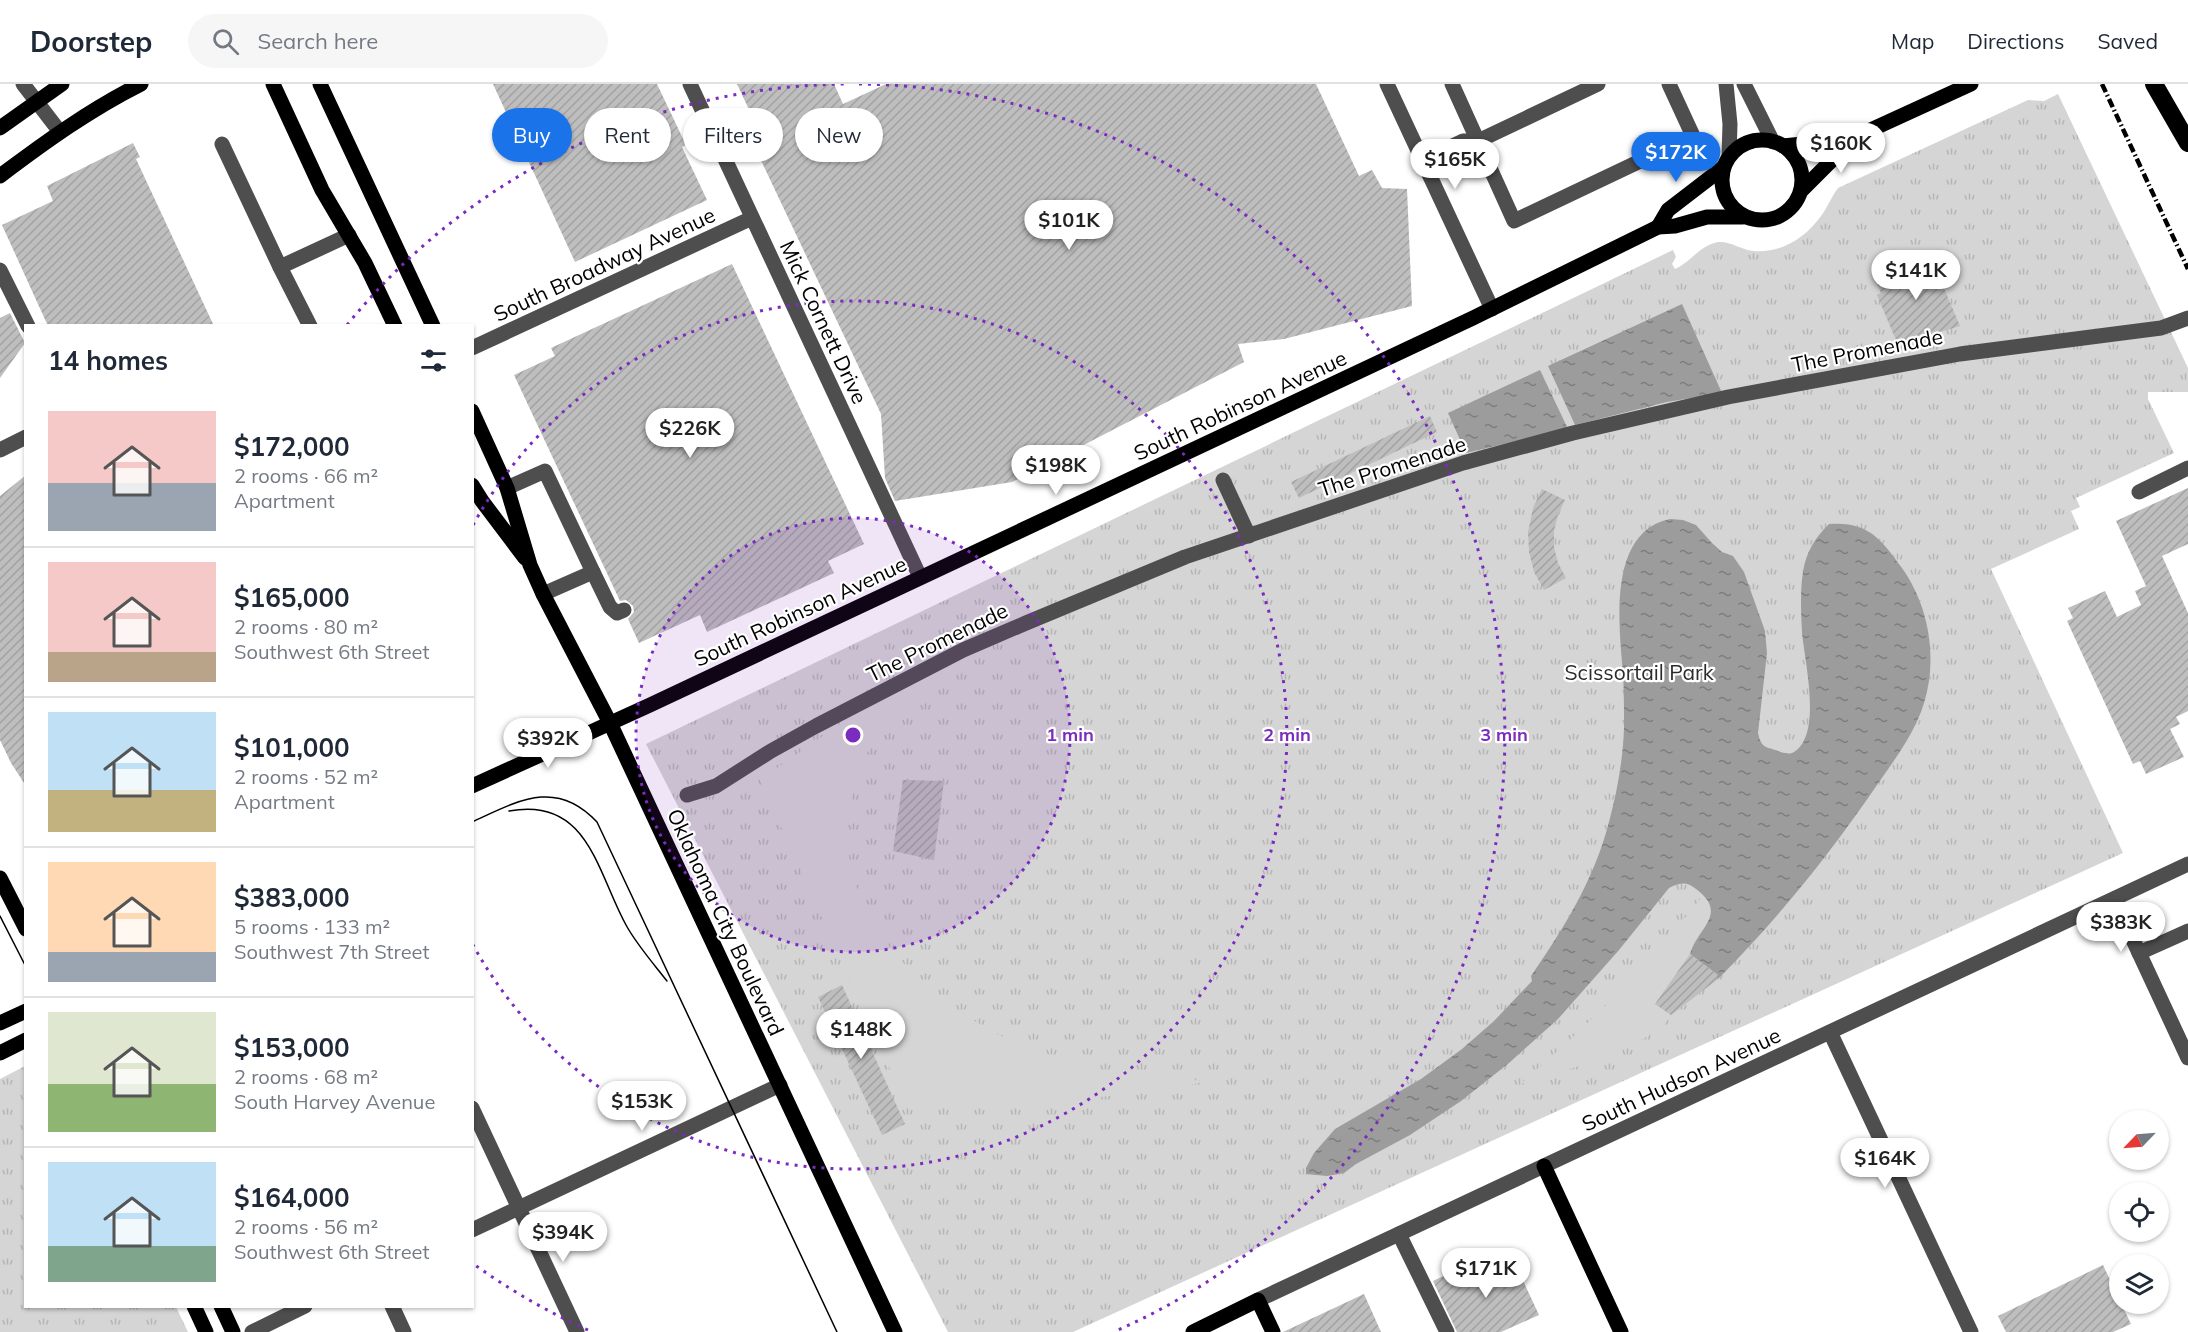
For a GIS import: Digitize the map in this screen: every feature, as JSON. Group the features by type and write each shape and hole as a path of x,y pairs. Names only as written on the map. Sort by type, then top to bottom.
{"highway":[{"path":"2154,84 2188,143"}],"main road":[{"path":"0,128 62,84"},
{"path":"2,171 99,107 141,84"},
{"path":"273,84 322,190 365,263 394,324"},
{"path":"320,84 432,324"},
{"path":"1778,144 1792,154 1798,164 1802,178 1801,191 1796,202 1788,212 1778,218 1766,221 1743,217 1735,211 1724,196 1721,178 1726,162 1742,145 1762,140 1778,144 1823,142 1841,135 1853,138 1971,84"},
{"path":"1801,191 1832,160 1848,149 1853,138"},
{"name":"South Robinson Avenue","path":"1658,227 1668,210 1726,162"},
{"name":"South Robinson Avenue","path":"474,785 1492,309 1658,227 1675,226 1707,217 1743,217"},
{"name":"Oklahoma City Boulevard","path":"474,415 507,488 530,565 543,594 610,723 895,1332"},
{"name":"Oklahoma City Boulevard","path":"474,488 530,565"},
{"path":"0,878 24,925"},
{"path":"0,1023 24,1012"},
{"path":"0,1053 24,1041"},
{"path":"1544,1166 1621,1332"},
{"path":"1258,1300 1273,1332"},
{"name":"South Hudson Avenue","path":"1193,1332 1258,1300"},
{"path":"195,1308 206,1332"},
{"path":"222,1308 233,1332"}],"street":[{"path":"23,84 60,132"},
{"name":"Mick Cornett Drive","path":"690,84 920,577"},
{"path":"1387,84 1492,309"},
{"path":"1452,84 1514,221 1694,136 1669,84"},
{"path":"1426,167 1469,155 1478,141 1598,84"},
{"path":"1726,84 1730,124 1726,162"},
{"path":"1744,84 1778,144"},
{"path":"222,144 309,324"},
{"name":"South Broadway Avenue","path":"474,347 752,218"},
{"path":"280,267 349,235"},
{"path":"0,270 27,324"},
{"name":"The Promenade","path":"687,795 716,786 816,726 963,650 1185,557 1463,463 1574,433 1728,397 1960,354 2161,328 2188,318"},
{"path":"0,450 24,438"},
{"path":"2139,492 2188,468"},
{"path":"507,488 545,471 610,607 617,613 624,610"},
{"path":"1223,480 1250,536"},
{"path":"543,594 593,572"},
{"name":"South Hudson Avenue","path":"1258,1300 2188,864"},
{"path":"2114,899 2188,1058"},
{"path":"2139,953 2188,931"},
{"path":"1830,1032 1971,1332"},
{"path":"474,1229 780,1085"},
{"path":"474,1112 577,1332"},
{"path":"1400,1234 1447,1332"},
{"path":"252,1332 301,1308"},
{"path":"393,1308 404,1332"}],"green space":[{"name":"Scissortail Park","path":"2058,94 2188,368 2188,392 2148,392 2148,399 2174,453 2076,498 2080,507 2071,511 2079,529 1991,569 2123,853 1073,1332 948,1332 646,744 1673,250 1676,257 1672,264 1675,269 1700,250 1718,242 1754,251 1783,247 1800,237 1815,224 1838,188 2028,100 2044,101"},
{"path":"935,671 937,680 895,715 875,739 865,758 854,790 848,831 851,869 864,905 883,938 908,967 937,994 969,1017 1007,1039 1065,1061 1107,1072 1210,1081 1135,1093 1060,1101 908,1109 760,780 833,729"},
{"path":"1703,895 1711,904 1704,929 1689,956 1655,1004 1671,1015 1661,1026 1625,1048 1520,1084 1617,994 1683,921"},
{"path":"24,1067 24,1308 176,1308 188,1332 0,1332 0,1079"}],"water":[{"path":"1682,304 1722,393 1667,402 1575,425 1548,366"},
{"path":"1540,370 1568,429 1466,453 1448,413"},
{"path":"1670,519 1683,520 1696,525 1722,552 1733,556 1744,572 1765,631 1767,653 1758,733 1764,745 1786,753 1794,752 1803,743 1810,713 1801,602 1804,565 1809,552 1815,540 1829,524 1842,524 1864,529 1880,541 1911,583 1925,616 1928,633 1930,668 1928,686 1920,714 1910,735 1822,861 1761,934 1718,979 1716,977 1718,975 1690,954 1711,913 1706,898 1686,884 1669,888 1619,950 1558,1019 1509,1063 1461,1101 1410,1135 1356,1164 1344,1173 1327,1176 1306,1174 1306,1168 1314,1153 1335,1129 1421,1079 1462,1049 1494,1021 1532,981 1531,976 1577,903 1603,843 1615,799 1621,764 1624,707 1620,607 1621,583 1626,561 1636,542 1650,527"}],"building":[{"path":"493,84 657,84 668,108 584,108 584,162 671,162 671,113 683,139 683,162 689,162 707,200 575,262 529,162 572,162 572,108 504,108"},
{"path":"737,84 834,84 843,104 886,84 1316,84 1359,176 1372,170 1382,188 1407,189 1412,306 1284,339 1238,344 1244,362 1012,482 895,501 885,478 881,414 762,162 783,162 783,108 748,108"},
{"path":"133,143 140,157 136,159 213,324 47,324 2,225 53,201 47,186"},
{"path":"1929,253 1960,326 1898,345 1877,295 1881,293 1875,279"},
{"path":"732,264 864,544 828,561 834,573 707,632 700,615 639,643 628,619 634,612 633,606 626,600 620,601 514,375 555,356 551,348"},
{"path":"10,313 24,344 0,378 0,318"},
{"path":"1430,416 1437,432 1299,498 1291,482"},
{"path":"24,477 24,783 0,740 0,496"},
{"path":"2188,488 2188,544 2162,556 2188,613 2188,711 2176,717 2180,724 2170,729 2184,757 2146,774 2140,761 2133,764 2067,621 2073,618 2068,608 2105,591 2117,617 2141,605 2135,591 2146,586 2116,521"},
{"path":"1542,489 1565,500 1554,531 1554,547 1558,563 1566,578 1544,590 1534,572 1529,552 1528,532 1533,508"},
{"path":"903,780 944,781 934,860 893,851"},
{"path":"1690,954 1718,975 1716,977 1718,979 1671,1015 1655,1004"},
{"path":"842,985 905,1124 882,1135 818,997"},
{"path":"1513,1259 1539,1315 1501,1332 1457,1332 1433,1281 1470,1263 1476,1275"},
{"path":"2103,1265 2109,1278 2109,1314 2126,1314 2131,1324 2113,1332 2006,1332 1998,1316"},
{"path":"1364,1294 1381,1332 1283,1332"}],"tram line":[{"path":"474,821 521,801 552,797 567,800 597,822 837,1332"},
{"path":"509,811 536,809 557,815 573,827 586,842 597,862 630,932 667,981"},
{"path":"0,916 24,963"}],"railway":[{"path":"2102,84 2188,269"}]}
